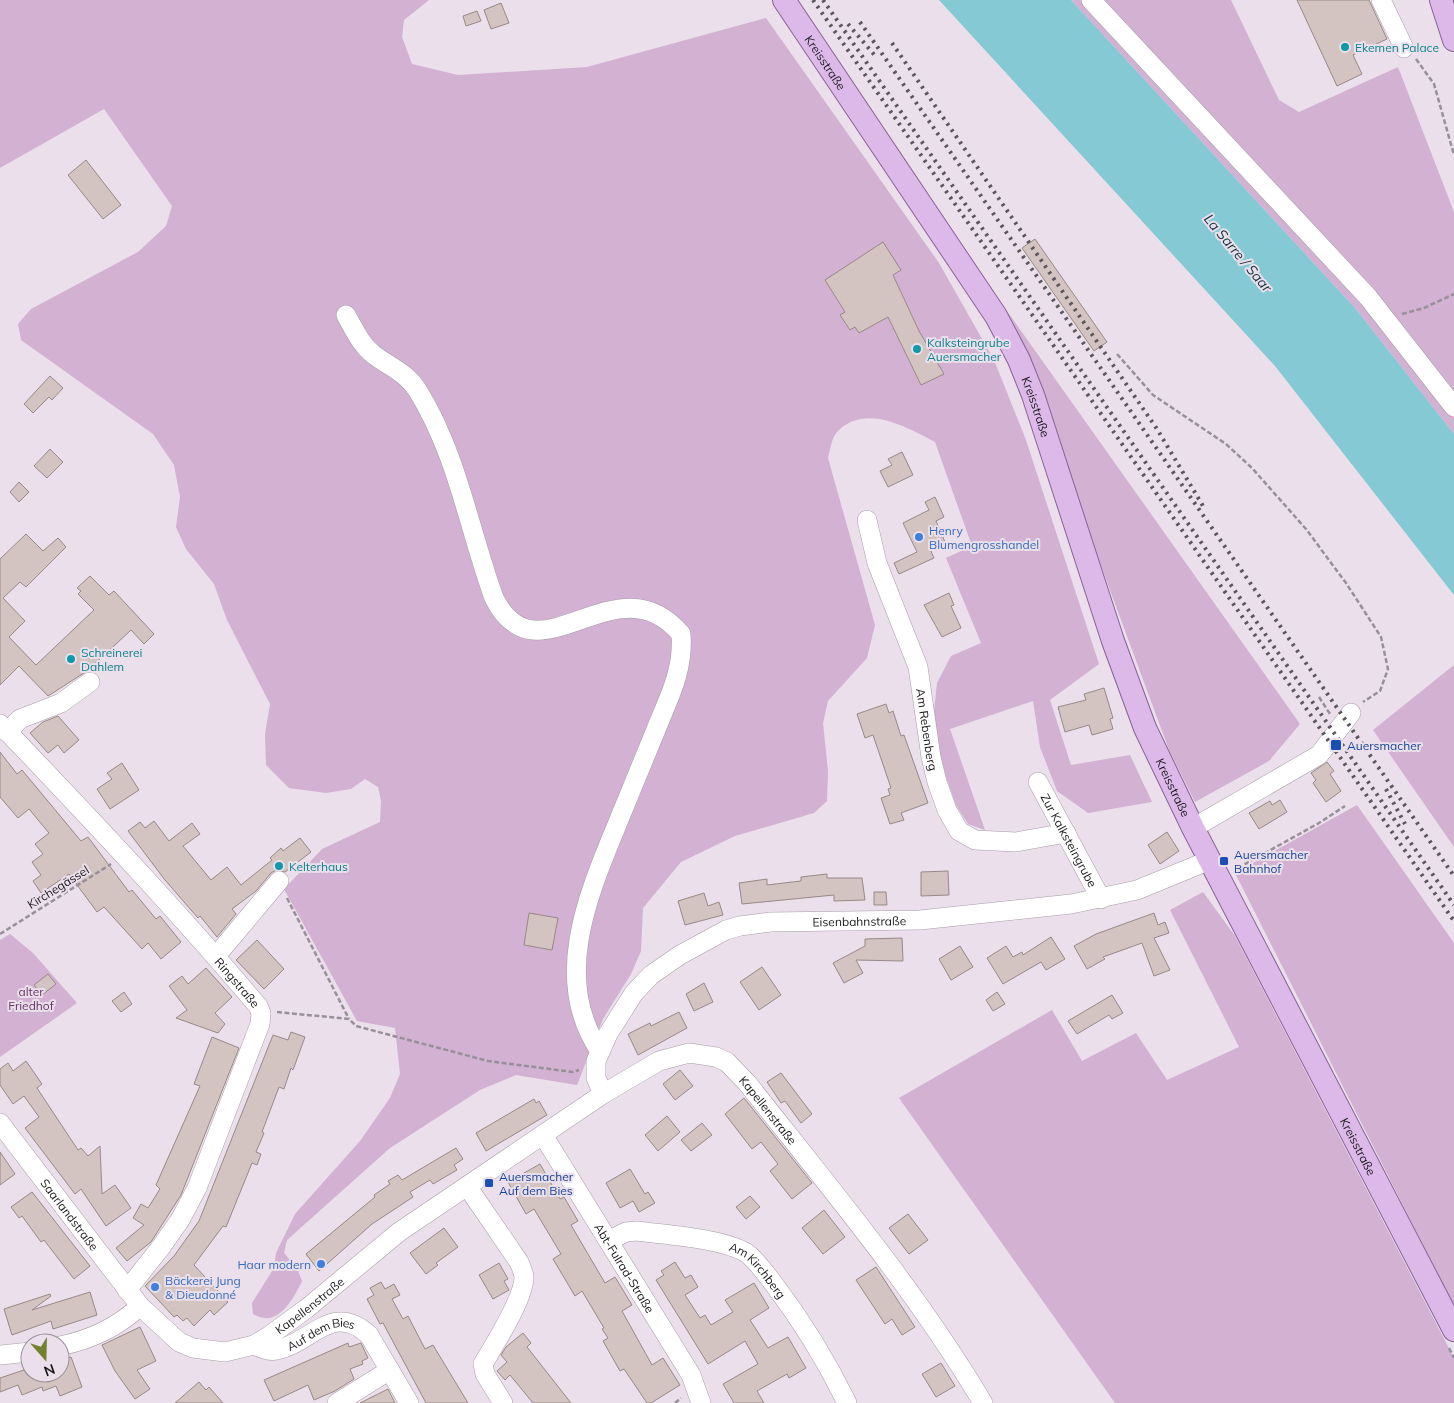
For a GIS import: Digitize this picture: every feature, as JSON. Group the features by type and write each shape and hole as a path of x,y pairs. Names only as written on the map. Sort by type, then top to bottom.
{"main road":[{"name":"Kreisstraße","path":"784,0 996,316 1019,360 1033,395 1144,728 1193,828 1454,1330"},
{"path":"1441,0 1454,40"}],"street":[{"path":"1091,0 1386,319 1454,407"},
{"path":"1381,0 1404,48"},
{"path":"346,315 360,341 374,355 403,373 417,388 431,413 449,456 494,598 501,612 510,622 521,628 537,631 558,627 602,611 622,607 660,616 673,624 681,634 679,672 596,874 579,928 576,967 577,993 592,1039 600,1051"},
{"name":"Am Rebenberg","path":"867,520 877,563 918,667 931,757 937,782 947,810 959,831 975,840 1016,842 1066,832"},
{"path":"3,728 20,719 61,703 90,682"},
{"name":"Kreisstraße","path":"1193,828 1319,755 1351,714"},
{"name":"Ringstraße","path":"3,728 125,855 216,956 261,1013 260,1024 197,1188 180,1220 127,1290"},
{"name":"Zur Kalksteingrube","path":"1038,782 1101,898"},
{"name":"Eisenbahnstraße","path":"603,1094 595,1073 600,1051 621,1011 651,975 680,955 710,938 740,926 770,922 920,920 1071,904 1137,890 1172,878 1210,860"},
{"path":"216,956 278,881"},
{"name":"Kapellenstraße","path":"140,1306 166,1333 179,1342 193,1348 225,1352 254,1345 306,1309 399,1232 603,1094 644,1069 675,1055 704,1053 726,1062 748,1084 903,1281 934,1324 982,1403"},
{"name":"Saarlandstraße","path":"0,1123 140,1306"},
{"name":"Abt-Fulrad-Straße","path":"543,1135 610,1240 691,1375 701,1403"},
{"path":"467,1186 519,1262 524,1275 523,1287 518,1300 483,1364 485,1374 503,1403"},
{"name":"Am Kirchberg","path":"610,1240 626,1232 637,1231 720,1244 746,1252 758,1264 802,1323 822,1353 847,1403"},
{"path":"70,1343 96,1334 120,1322 140,1306"},
{"name":"Auf dem Bies","path":"254,1345 266,1350 277,1350 326,1325 348,1322 360,1327 369,1335 409,1403"},
{"path":"0,1355 20,1353"},
{"path":"337,1403 390,1370"}],"path":[{"path":"1404,48 1420,62 1434,84 1454,155"},
{"path":"1386,319 1424,308 1454,294"},
{"path":"1117,354 1153,395 1226,444 1252,468 1306,529 1346,583 1381,637 1388,669 1380,691 1366,700 1351,714"},
{"path":"1238,868 1319,823 1345,806"},
{"name":"Kirchegässel","path":"0,934 125,855"},
{"path":"278,881 349,1019 356,1026 488,1061 573,1072 578,1070"},
{"path":"261,1013 349,1019"}],"green space":[{"path":"0,0 429,0 404,20 402,37 412,64 458,75 587,67 766,18 939,263 994,360 1026,440 1099,664 1050,700 1071,765 1130,755 1152,802 1088,813 1057,791 1040,747 1033,701 950,729 985,830 968,824 956,805 938,754 934,711 937,683 951,656 981,643 946,558 972,546 935,442 886,420 860,419 848,423 835,434 828,458 875,625 867,658 828,701 823,723 828,771 827,801 814,813 735,836 681,862 643,908 641,951 631,974 603,1019 577,1085 516,1075 480,1090 390,1148 287,1240 284,1253 297,1268 302,1281 289,1304 277,1315 270,1318 262,1318 253,1314 252,1303 274,1268 276,1253 295,1214 360,1141 390,1098 400,1074 395,1028 357,1021 284,889 322,849 380,822 381,801 378,787 365,779 351,789 326,793 289,788 266,765 265,734 270,704 227,620 214,584 186,549 176,527 180,497 174,465 153,434 21,340 18,324 31,309 138,252 166,226 172,206 104,109 0,168"},
{"path":"1071,0 1231,0 1279,100 1299,112 1398,67 1454,212 1454,434 1355,308"},
{"path":"1007,311 1300,724 1269,761 1195,802 1169,750"},
{"path":"1454,665 1454,847 1373,730"},
{"path":"1357,805 1454,943 1454,1306 1235,873"},
{"path":"1203,892 1235,936 1454,1358 1454,1403 1115,1403 899,1098 1052,1010 1082,1061 1136,1033 1167,1080 1239,1047 1170,910"},
{"name":"alter Friedhof","path":"10,934 33,953 77,1003 0,1057 0,940"}],"water":[{"name":"La Sarre / Saar","path":"939,0 1071,0 1355,308 1454,434 1454,595 1275,366"}],"building":[{"name":"Ekemen Palace","path":"1297,0 1369,0 1387,39 1353,55 1362,74 1337,86"},
{"path":"501,3 509,23 491,29 484,10"},
{"path":"477,11 481,21 466,26 463,16"},
{"path":"86,160 121,205 103,219 68,175"},
{"path":"1035,239 1107,342 1094,351 1022,248"},
{"path":"883,242 901,270 893,275 919,331 944,374 921,385 888,317 859,333 855,327 850,330 840,315 845,312 825,280"},
{"path":"50,376 63,388 52,400 49,397 33,413 24,404"},
{"path":"50,449 63,462 47,478 34,466"},
{"path":"902,452 913,475 888,487 880,471 892,465 888,459"},
{"path":"19,482 29,492 19,502 10,492"},
{"path":"935,497 944,517 936,521 945,542 930,549 934,558 899,574 894,563 917,552 903,523 929,510 925,502"},
{"path":"26,534 43,551 58,538 66,547 26,587 20,582 3,598 25,621 9,637 36,665 94,610 78,594 81,591 77,588 90,576 109,595 114,591 154,634 144,644 131,630 87,671 48,696 19,666 0,685 0,559"},
{"path":"949,593 954,605 951,606 961,628 942,637 924,605"},
{"path":"1104,688 1113,718 1110,719 1113,729 1092,735 1089,725 1065,732 1058,707 1086,700 1084,694"},
{"path":"886,704 889,713 893,711 901,736 904,735 928,803 901,813 904,820 890,824 881,798 890,795 888,789 891,788 873,735 865,738 857,714"},
{"path":"58,716 79,740 64,753 58,745 48,753 30,733 43,722"},
{"path":"0,752 17,774 22,770 81,841 88,837 129,892 132,890 156,919 160,916 181,942 161,959 148,943 142,949 104,907 97,912 69,874 41,893 33,881 41,875 32,862 43,854 35,844 49,833 29,809 18,818 0,797"},
{"path":"1327,762 1334,771 1330,774 1341,791 1326,802 1313,783 1316,780 1311,773"},
{"path":"122,763 139,790 110,809 97,789 112,779 107,773"},
{"path":"1280,800 1287,812 1259,829 1249,813 1270,801 1272,805"},
{"path":"154,821 169,841 192,823 200,834 183,846 211,880 227,867 241,885 272,860 270,858 281,848 283,851 300,838 311,852 285,872 276,870 271,873 256,891 232,909 236,914 217,937 200,916 198,918 165,880 128,831 140,822 145,828"},
{"path":"1167,832 1179,851 1160,864 1148,845"},
{"path":"948,871 949,895 921,896 921,872"},
{"path":"827,874 827,878 862,878 865,900 834,901 834,895 742,904 739,883 767,879 767,885 801,881 801,877"},
{"path":"874,892 886,892 887,905 874,905"},
{"path":"704,893 708,906 719,902 723,915 685,925 678,901"},
{"path":"529,913 558,918 552,950 524,945"},
{"path":"1154,913 1158,925 1165,922 1169,933 1154,938 1170,970 1154,976 1142,943 1103,957 1105,959 1087,969 1074,946 1096,934"},
{"path":"1051,937 1065,959 1046,970 1041,962 1003,984 987,958 1006,946 1013,957 1022,952 1023,955"},
{"path":"902,938 903,961 856,960 863,973 844,983 833,963 865,946 865,939"},
{"path":"257,940 284,969 264,989 236,960"},
{"path":"960,946 973,967 951,980 939,959"},
{"path":"762,967 781,995 759,1010 740,982"},
{"path":"206,968 232,997 215,1013 225,1024 218,1033 176,1018 187,1010 169,986 182,976 188,984"},
{"path":"48,974 56,984 42,995 34,985"},
{"path":"704,983 713,1002 694,1011 686,994"},
{"path":"124,992 132,1004 121,1012 112,1001"},
{"path":"997,992 1005,1004 993,1011 986,1000"},
{"path":"1112,995 1123,1013 1112,1019 1109,1015 1077,1034 1068,1021"},
{"path":"679,1012 687,1028 638,1055 628,1034 650,1023 651,1026"},
{"path":"291,1032 305,1037 284,1089 279,1087 262,1132 264,1133 256,1152 261,1154 257,1165 252,1163 226,1227 223,1226 194,1265 228,1302 214,1315 210,1310 194,1326 187,1318 183,1321 177,1315 174,1317 145,1286 174,1256 199,1221 273,1035 288,1040"},
{"path":"212,1037 239,1048 181,1195 151,1242 127,1261 116,1248 144,1225 133,1218 141,1204 148,1208 160,1189 156,1185 200,1086 194,1084"},
{"path":"26,1061 42,1084 37,1088 78,1150 81,1148 88,1156 100,1146 102,1194 115,1185 131,1208 106,1226 81,1189 75,1194 25,1128 39,1117 24,1096 13,1104 0,1085 0,1069 8,1063 13,1071"},
{"path":"680,1070 693,1086 675,1100 663,1084"},
{"path":"781,1073 812,1114 801,1123 785,1101 781,1103 767,1082"},
{"path":"744,1098 812,1183 792,1199 770,1171 778,1164 761,1142 752,1149 725,1114"},
{"path":"534,1099 536,1103 539,1101 547,1115 486,1151 476,1133"},
{"path":"667,1116 680,1132 658,1151 645,1135"},
{"path":"702,1123 712,1135 691,1151 681,1140"},
{"path":"456,1148 463,1159 454,1165 457,1170 433,1184 430,1180 410,1192 413,1197 372,1224 319,1271 306,1254 375,1197 374,1195 390,1184 388,1181 398,1175 402,1180"},
{"path":"0,1152 15,1174 0,1185"},
{"path":"540,1164 560,1199 564,1197 578,1221 571,1225 605,1283 615,1277 632,1305 622,1311 652,1365 663,1358 680,1385 651,1403 647,1403 624,1369 620,1371 603,1341 608,1338 602,1329 604,1328 582,1291 575,1296 553,1259 561,1254 534,1209 526,1214 508,1182"},
{"path":"630,1169 645,1194 648,1192 655,1203 639,1212 633,1201 620,1208 606,1183"},
{"path":"32,1192 90,1266 74,1279 44,1240 41,1242 22,1216 19,1218 11,1207"},
{"path":"750,1196 760,1207 746,1219 736,1207"},
{"path":"824,1210 845,1237 823,1254 802,1228"},
{"path":"908,1214 928,1240 909,1254 889,1228"},
{"path":"444,1228 458,1247 436,1263 438,1265 426,1274 410,1253"},
{"path":"675,1262 685,1278 691,1275 698,1287 685,1295 700,1318 705,1315 711,1325 733,1312 725,1300 754,1283 769,1308 750,1320 768,1348 788,1337 806,1368 789,1378 787,1374 757,1391 764,1403 734,1403 723,1384 758,1364 745,1341 708,1364 656,1280 664,1275 661,1271"},
{"path":"499,1263 508,1279 504,1281 509,1290 493,1299 479,1275"},
{"path":"876,1267 915,1327 902,1335 892,1319 885,1324 856,1280"},
{"path":"381,1282 385,1289 394,1284 400,1295 392,1299 403,1319 408,1316 425,1349 433,1345 468,1403 426,1403 383,1323 380,1324 367,1299 374,1295 370,1288"},
{"path":"90,1292 97,1315 53,1329 51,1321 12,1335 4,1309 50,1294 51,1296 32,1310"},
{"path":"140,1327 156,1361 137,1370 150,1389 135,1399 115,1371 102,1345"},
{"path":"523,1333 531,1343 527,1347 571,1403 533,1403 510,1375 505,1380 497,1371 507,1362 501,1355 506,1347"},
{"path":"348,1343 349,1347 361,1343 368,1358 362,1361 363,1364 350,1369 354,1379 335,1391 314,1400 308,1385 274,1401 264,1380"},
{"path":"70,1357 82,1387 60,1396 56,1386 43,1391 42,1387 22,1395 18,1385 0,1392 0,1378 20,1371 20,1383 70,1383"},
{"path":"941,1363 955,1386 936,1397 922,1374"},
{"path":"199,1382 206,1390 209,1387 223,1403 175,1403"},
{"path":"388,1389 395,1403 360,1403"}],"railway":[{"path":"813,0 1454,921"},
{"path":"823,0 1454,905"},
{"path":"860,22 1454,876"},
{"path":"848,24 877,58"},
{"path":"892,43 1157,429 1203,506"},
{"path":"1386,789 1405,824"}],"place":[{"name":"Ekemen Palace","path":"1345,47"},
{"name":"Kalksteingrube Auersmacher","path":"917,349"},
{"name":"Henry Blumengrosshandel","path":"919,537"},
{"name":"Schreinerei Dahlem","path":"71,659"},
{"name":"Auersmacher","path":"1336,745"},
{"name":"Auersmacher Bahnhof","path":"1224,861"},
{"name":"Kelterhaus","path":"279,866"},
{"name":"Auersmacher Auf dem Bies","path":"489,1183"},
{"name":"Haar modern","path":"321,1264"},
{"name":"Bäckerei Jung & Dieudonné","path":"155,1287"}]}
